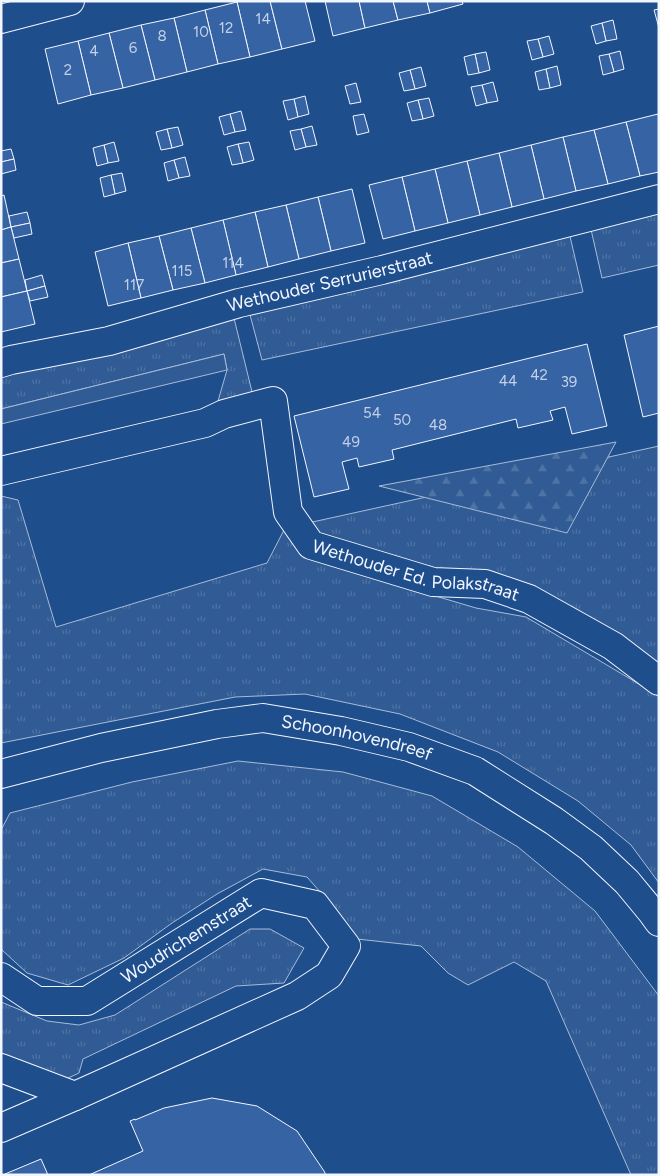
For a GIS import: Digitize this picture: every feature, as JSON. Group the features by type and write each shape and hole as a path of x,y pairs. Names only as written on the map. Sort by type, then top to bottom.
{"street":[{"path":"1,19 70,1"},
{"name":"Wethouder Serrurierstraat","path":"1,363 109,341 239,303 382,270 659,199"},
{"name":"Wethouder Ed. Polakstraat","path":"1,471 206,422 224,414 272,402 288,512 312,544 432,582 485,584 529,599 613,646 659,681"},
{"name":"Schoonhovendreef","path":"1,774 101,748 217,724 263,718 341,731 409,747 475,771 554,821 591,848 627,882 659,922"},
{"name":"Woudrichemstraat","path":"1,977 37,1001 87,1001 261,893 316,905 346,946 329,975 297,996 1,1128"},
{"path":"1,1068 75,1096"}],"green space":[{"path":"659,209 659,265 602,278 590,225"},
{"path":"569,232 583,292 262,360 249,311"},
{"path":"233,314 253,396 218,401 227,370 224,354 1,409 1,372"},
{"path":"224,354 227,370 1,424 1,409"},
{"path":"616,442 567,533 379,486"},
{"path":"659,446 659,676 566,613 430,566 409,563 422,592 476,608 526,617 659,697 659,883 631,845 578,801 498,752 400,714 305,694 235,697 1,743 1,496 18,500 56,627 267,563 285,528"},
{"path":"238,761 343,772 432,796 518,847 595,911 659,996 659,1175 631,1175 546,981 514,962 468,985 448,973 421,946 357,939 336,910 307,877 263,869 217,894 172,923 124,958 68,985 27,973 2,950 1,830 10,813 132,782"},
{"path":"250,929 270,929 304,948 284,983 236,986 83,1059 79,1073 66,1079 1,1053 1,1002 47,1021 79,1025 115,1015"}],"building":[{"path":"270,1 282,49 250,57 237,2"},
{"path":"270,1 305,1 315,41 282,49"},
{"path":"325,1 359,1 365,28 333,36"},
{"path":"359,1 393,1 398,20 365,28"},
{"path":"393,1 427,1 430,13 398,20"},
{"path":"427,1 462,1 463,4 430,13"},
{"path":"237,2 250,57 218,64 205,10"},
{"path":"659,9 659,28 654,10"},
{"path":"205,10 218,64 187,72 174,18"},
{"path":"174,18 187,72 155,80 141,25"},
{"path":"613,20 617,39 606,41 602,23"},
{"path":"602,23 606,41 596,44 591,26"},
{"path":"141,25 155,80 123,88 109,33"},
{"path":"109,33 123,88 91,95 78,41"},
{"path":"549,36 554,54 543,57 538,39"},
{"path":"538,39 543,57 532,60 527,41"},
{"path":"78,41 91,95 58,104 45,49"},
{"path":"620,51 624,69 614,72 609,54"},
{"path":"486,52 490,70 479,73 475,54"},
{"path":"475,54 479,73 468,75 464,57"},
{"path":"609,54 614,72 603,75 599,56"},
{"path":"557,66 561,85 550,88 546,69"},
{"path":"421,67 426,86 415,89 410,70"},
{"path":"546,69 550,88 539,90 535,72"},
{"path":"410,70 415,89 404,91 399,73"},
{"path":"493,82 498,101 487,103 482,85"},
{"path":"356,83 361,102 350,104 345,86"},
{"path":"482,85 487,103 476,106 471,87"},
{"path":"305,96 309,114 298,117 294,99"},
{"path":"429,98 434,116 423,119 418,100"},
{"path":"294,99 298,117 288,120 283,101"},
{"path":"418,100 423,119 412,121 407,103"},
{"path":"241,111 246,130 235,132 230,114"},
{"path":"230,114 235,132 224,135 219,117"},
{"path":"364,114 369,132 357,135 353,116"},
{"path":"658,114 659,172 640,176 626,122"},
{"path":"626,122 640,176 608,184 594,130"},
{"path":"312,126 317,145 306,147 301,129"},
{"path":"178,127 183,145 172,148 167,129"},
{"path":"167,129 172,148 161,150 156,132"},
{"path":"301,129 306,147 295,150 290,131"},
{"path":"594,130 608,184 576,191 563,137"},
{"path":"563,137 576,191 544,199 531,145"},
{"path":"114,142 119,161 108,163 104,145"},
{"path":"249,142 254,160 243,163 238,144"},
{"path":"238,144 243,163 232,165 227,147"},
{"path":"104,145 108,163 97,166 93,148"},
{"path":"531,145 544,199 512,207 499,153"},
{"path":"11,149 14,159 1,162 1,151"},
{"path":"499,153 512,207 480,215 467,161"},
{"path":"185,157 190,176 179,178 174,160"},
{"path":"14,159 16,170 1,174 1,162"},
{"path":"174,160 179,178 168,181 164,163"},
{"path":"467,161 480,215 448,223 435,169"},
{"path":"435,169 448,223 415,231 402,177"},
{"path":"122,173 126,191 115,194 111,175"},
{"path":"111,175 115,194 104,197 100,178"},
{"path":"402,177 415,231 383,239 369,185"},
{"path":"352,189 365,243 331,251 318,197"},
{"path":"4,195 11,227 1,230 1,196"},
{"path":"318,197 331,251 299,259 286,205"},
{"path":"286,205 299,259 268,267 255,212"},
{"path":"27,212 30,223 11,227 9,216"},
{"path":"255,212 268,267 236,275 223,220"},
{"path":"223,220 236,275 205,283 191,228"},
{"path":"30,223 32,234 14,238 11,227"},
{"path":"11,227 19,259 1,263 1,230"},
{"path":"191,228 205,283 173,290 159,236"},
{"path":"159,236 173,290 141,298 128,243"},
{"path":"128,243 141,298 108,306 95,252"},
{"path":"19,259 27,291 1,297 1,263"},
{"path":"42,275 45,286 27,291 25,280"},
{"path":"45,286 48,297 30,301 27,291"},
{"path":"27,291 35,324 1,332 1,297"},
{"path":"659,326 659,413 643,417 624,335"},
{"path":"587,344 607,426 572,434 565,407 550,411 553,420 518,428 516,419 392,450 394,459 359,467 357,458 342,462 349,489 314,497 294,416"},
{"path":"212,1098 257,1106 297,1131 326,1175 89,1175 143,1151 130,1121 164,1108"},
{"path":"41,1159 48,1175 5,1174"}]}
